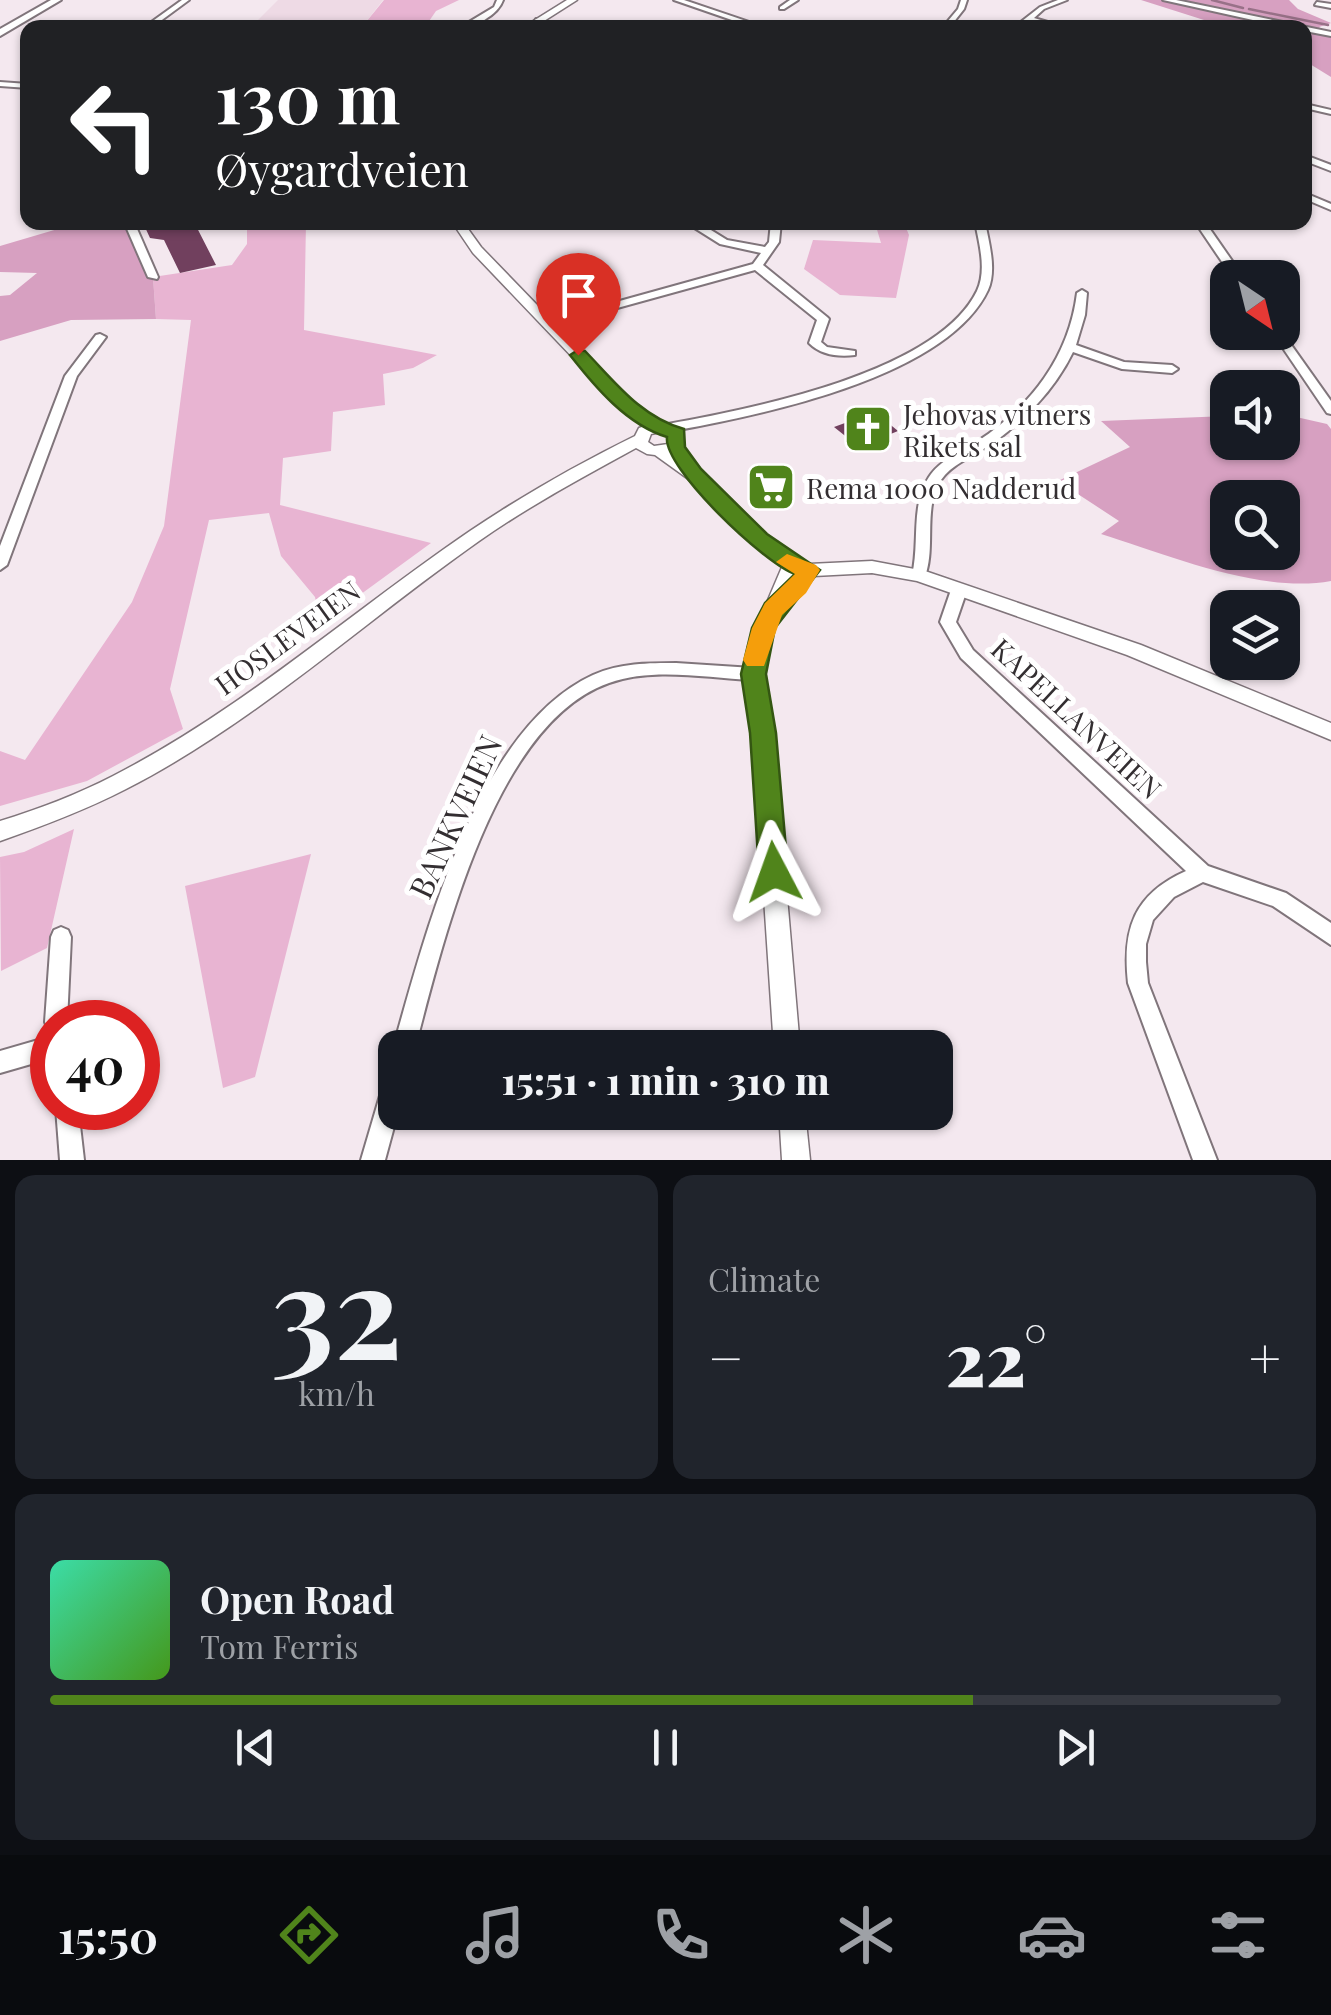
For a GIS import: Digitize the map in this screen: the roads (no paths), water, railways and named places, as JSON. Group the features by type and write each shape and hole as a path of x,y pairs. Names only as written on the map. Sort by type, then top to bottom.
{"main road":[{"path":"24,20 58,0"}],"street":[{"path":"157,20 186,0"},
{"path":"476,20 497,8 500,0"},
{"path":"539,20 573,0"},
{"path":"677,0 740,20"},
{"path":"782,8 795,0"},
{"path":"1027,18 1064,0"},
{"path":"1166,0 1263,20"},
{"path":"1317,4 1331,6"},
{"path":"1027,18 1035,20"},
{"path":"132,230 153,278"},
{"path":"463,230 477,250 659,440 760,540 800,568 872,567 918,575 1134,650 1331,732"},
{"path":"704,230 724,242 769,251"},
{"path":"548,324 757,266 774,242 775,230"},
{"name":"HOSLEVEIEN","path":"0,831 76,805 156,763 490,525 594,464 723,418 866,375 906,360 938,341 966,316 984,286 986,255 981,230"},
{"path":"1206,230 1226,260"},
{"path":"757,266 823,319 816,343 824,350 851,353"},
{"path":"918,575 925,550 924,515 930,486 939,472 1020,416 1071,347 1082,293"},
{"path":"0,565 71,376 100,337"},
{"path":"1071,347 1122,365 1172,368"},
{"path":"1289,350 1331,410"},
{"path":"786,1030 763,733 754,674 757,647 774,609 798,587 800,568"},
{"name":"KAPELLANVEIEN","path":"958,590 948,622 967,654 1202,872"},
{"name":"BANKVEIEN","path":"409,1030 462,865 492,798 527,737 549,709 571,692 615,674 754,674"},
{"path":"1204,1160 1138,983 1133,953 1142,920 1155,898 1174,884 1202,872 1280,899 1331,934"},
{"path":"58,1000 62,937"},
{"path":"0,1062 30,1053"},
{"path":"70,1130 72,1160"},
{"path":"373,1160 381,1130"},
{"path":"794,1130 796,1160"}],"waterway":[{"path":"1212,0 1243,8"},
{"path":"1249,9 1303,20"},
{"path":"1312,22 1328,25"}],"place":[{"name":"Jehovas vitners Rikets sal","path":"868,429"},
{"name":"Rema 1000 Nadderud","path":"771,487"}]}
